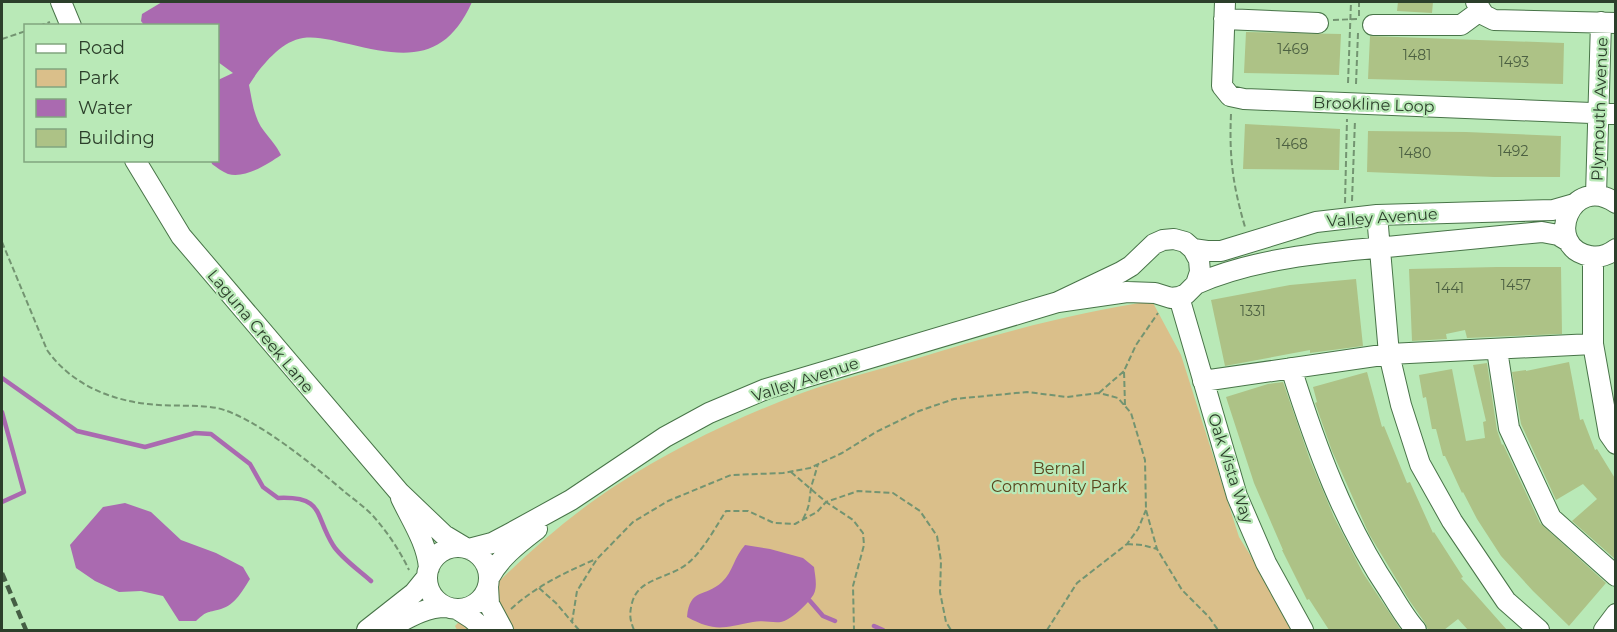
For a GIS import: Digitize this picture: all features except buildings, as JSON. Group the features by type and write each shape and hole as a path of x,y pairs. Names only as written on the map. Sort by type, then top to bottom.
{"street":[{"path":"61,2 70,24"},
{"path":"1363,25 1461,25 1478,6 1484,15 1494,20 1608,22"},
{"path":"1225,10 1318,23"},
{"name":"Brookline Loop","path":"1225,10 1222,86 1230,96 1244,99 1607,113"},
{"name":"Plymouth Avenue","path":"1596,195 1607,113 1608,22"},
{"name":"Laguna Creek Lane","path":"136,162 181,236 399,492 444,535 466,548"},
{"path":"1596,195 1606,197 1616,203"},
{"name":"Valley Avenue","path":"1058,302 1121,272 1154,244 1163,240 1174,239 1185,242 1193,249 1215,252 1316,222 1377,215 1553,210 1596,195"},
{"path":"1568,241 1565,221 1574,204"},
{"path":"1377,215 1389,354 1401,405 1420,464 1452,521 1506,601 1539,630"},
{"name":"Valley Avenue","path":"466,548 492,543 571,500 665,437 709,413 766,389 1058,302 1127,292 1157,302 1162,297 1179,297 1186,294 1196,284 1219,274 1320,253 1542,232 1558,235 1583,255 1593,257"},
{"path":"1193,249 1200,266 1196,284"},
{"path":"1616,249 1603,256 1593,257 1593,345 1609,434 1616,444"},
{"path":"1146,252 1142,263 1142,275 1157,302"},
{"name":"Oak Vista Way","path":"1179,297 1237,496 1266,563 1303,630"},
{"path":"1203,381 1389,354 1593,345"},
{"path":"1497,350 1509,428 1551,518 1616,576"},
{"path":"1291,368 1313,438 1345,512 1367,558 1416,630"},
{"name":"Laguna Creek Lane","path":"399,492 428,555 422,573"},
{"name":"Valley Avenue","path":"489,582 495,567 504,557 571,500"},
{"path":"367,630 414,593 422,573 436,556 449,548 466,548 484,560 489,582 489,604 505,622"},
{"path":"422,573 436,600 471,618 484,630"},
{"path":"385,630 433,607 468,607 477,603 484,595 489,582"},
{"path":"1604,630 1616,614"}],"path":[{"path":"1348,83 1351,2"},
{"path":"1356,84 1363,25 1359,2"},
{"path":"1318,23 1350,18 1363,25"},
{"path":"2,39 24,32"},
{"path":"1231,112 1229,148 1233,183 1249,242"},
{"path":"1347,119 1343,201 1347,205"},
{"path":"1352,204 1355,120"},
{"path":"2,242 47,350 57,363 85,385 112,397 148,404 218,408 251,423 315,466 373,516 422,573"},
{"path":"1100,393 1124,371 1157,302"},
{"path":"1124,371 1125,406"},
{"path":"572,622 577,591 597,559 633,522 668,501 731,475 791,472 810,468 918,411 954,399 1026,392 1067,397 1100,393 1118,398 1131,413 1145,459 1146,510 1157,549 1182,590 1209,616 1218,630"},
{"path":"802,520 809,509 812,498 811,488 818,465"},
{"path":"791,472 826,502 853,520 863,533 864,545 853,586 854,630"},
{"path":"634,630 628,616 634,594 647,582 687,564 707,541 726,511 748,511 774,523 795,524 817,512 826,502 858,491 893,493 920,511 937,536 941,561 940,592 946,622 951,630"},
{"path":"1047,630 1077,583 1127,544 1138,529 1146,510"},
{"path":"1127,544 1157,549"},
{"path":"505,622 523,598 568,571 597,559"},
{"path":"538,588 556,603 579,630"}],"green space":[{"name":"Bernal Community Park","path":"1152,301 1181,355 1239,537 1297,630 457,630 455,626 531,552 593,501 659,459 730,423 778,402 844,379 1062,318"}],"water":[{"path":"162,2 472,2 461,22 449,36 422,51 388,52 326,39 309,38 295,40 279,49 259,70 249,85 258,121 281,155 256,170 235,175 222,171 211,162 219,162 219,80 233,73 219,63 219,24 143,24 141,21 142,14"},
{"path":"125,503 151,512 181,540 216,553 243,567 250,579 238,597 226,607 202,615 196,621 179,621 163,596 141,591 119,592 95,581 76,568 70,545 103,507"},
{"path":"745,545 803,558 814,567 816,588 810,600 795,614 781,622 756,621 734,626 712,627 687,617 691,601 722,582"}],"waterway":[{"path":"2,378 77,431 145,447 195,433 211,434 250,464 263,487 278,498 293,498 311,504 320,516 336,550 371,581"},
{"path":"2,412 24,492 2,502"},
{"path":"810,601 823,616 835,621"},
{"path":"874,626 883,630"}],"railway":[{"path":"2,573 26,630"}]}
